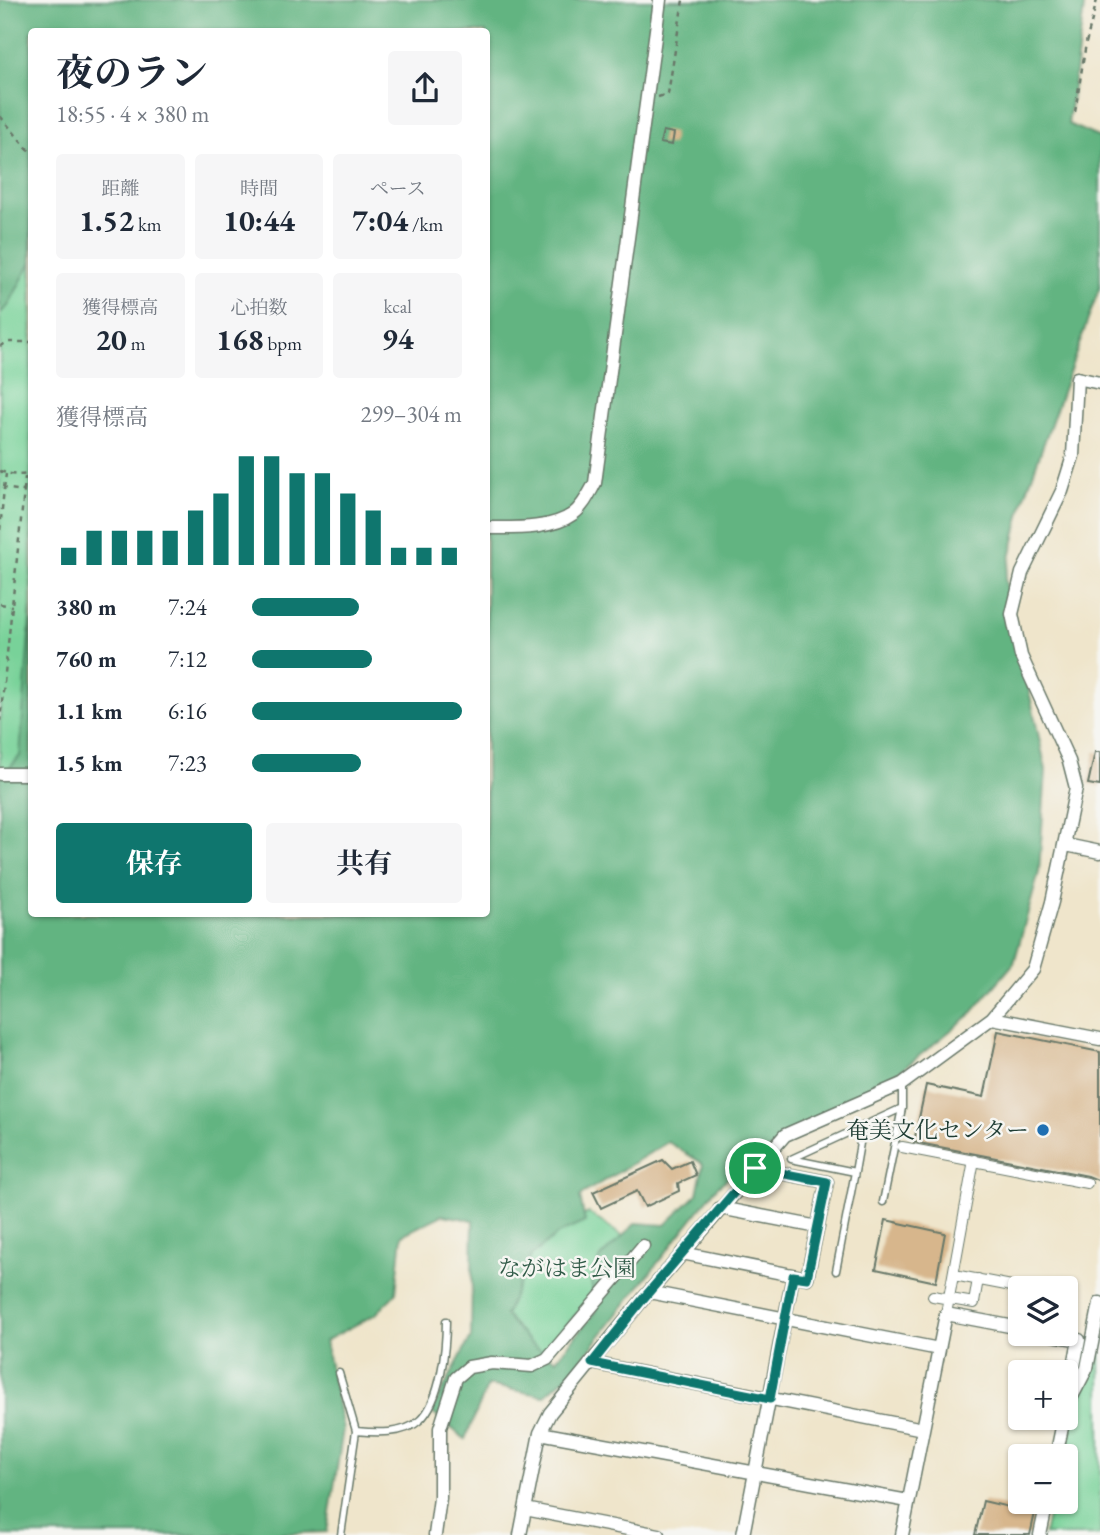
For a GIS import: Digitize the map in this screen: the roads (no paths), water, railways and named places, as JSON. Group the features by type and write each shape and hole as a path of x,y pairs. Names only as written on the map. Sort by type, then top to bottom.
{"street":[{"path":"490,528 547,525 573,515 595,483 660,0"},
{"path":"520,1535 540,1433 550,1413 755,1168 785,1135 902,1084 992,1018 1033,969 1066,845 1076,788 1069,761 1021,656 1012,614 1022,573 1062,492 1073,456 1077,378 1100,383"},
{"path":"0,774 28,774"},
{"path":"1066,845 1100,852"},
{"path":"992,1018 1100,1039"},
{"path":"902,1147 1087,1183"},
{"path":"902,1535 974,1160"},
{"path":"682,1253 807,1278 827,1182 755,1168"},
{"path":"720,1208 818,1227"},
{"path":"435,1535 440,1498 440,1428 456,1378 469,1367 492,1363 532,1366 547,1359 643,1246"},
{"path":"954,1275 1008,1285"},
{"path":"743,1535 793,1276"},
{"path":"933,1296 974,1303 978,1279"},
{"path":"649,1292 939,1349"},
{"path":"1078,1385 1087,1368 1100,1303"},
{"path":"946,1314 1008,1326"},
{"path":"592,1363 923,1429"},
{"path":"540,1433 908,1501"},
{"path":"525,1509 659,1535"},
{"path":"1040,1535 1044,1514"}],"lane":[{"path":"883,1202 902,1108 902,1084"},
{"path":"855,1172 791,1159 902,1108"},
{"path":"836,1271 863,1126"},
{"path":"356,1431 381,1433 404,1428 419,1420 431,1401 440,1377 446,1321"},
{"path":"339,1373 356,1431 341,1535"}],"place":[{"name":"奄美文化センター","path":"1043,1130"}],"park label":[{"name":"ながはま公園","path":"567,1268"}]}
